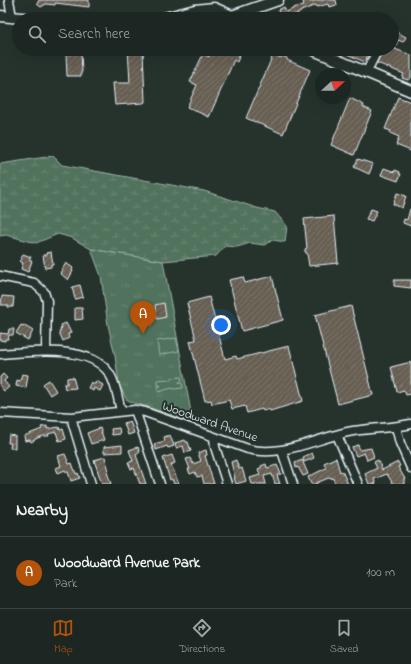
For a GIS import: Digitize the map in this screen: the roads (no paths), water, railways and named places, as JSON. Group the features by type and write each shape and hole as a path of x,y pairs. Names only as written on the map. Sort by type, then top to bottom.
{"main road":[{"path":"248,12 278,0"},
{"path":"189,12 216,4 228,12"},
{"path":"0,16 12,17"},
{"path":"328,56 411,91"}],"street":[{"path":"9,0 12,17"},
{"path":"366,72 374,56"},
{"path":"0,276 34,283 44,292 47,301 46,351"},
{"path":"0,354 46,351 73,353 94,360 102,365 110,374 116,390 120,411"},
{"path":"135,410 160,484"},
{"name":"Woodward Avenue","path":"0,413 72,417 135,410 145,412 214,437 259,451 273,452 353,431 411,424"},
{"path":"72,417 91,484"},
{"path":"396,427 400,443 411,468"},
{"path":"337,435 358,484"},
{"path":"214,437 215,447 227,484"},
{"path":"282,450 293,484"}],"place":[{"name":"Woodward Avenue Park","path":"143,334"}]}
